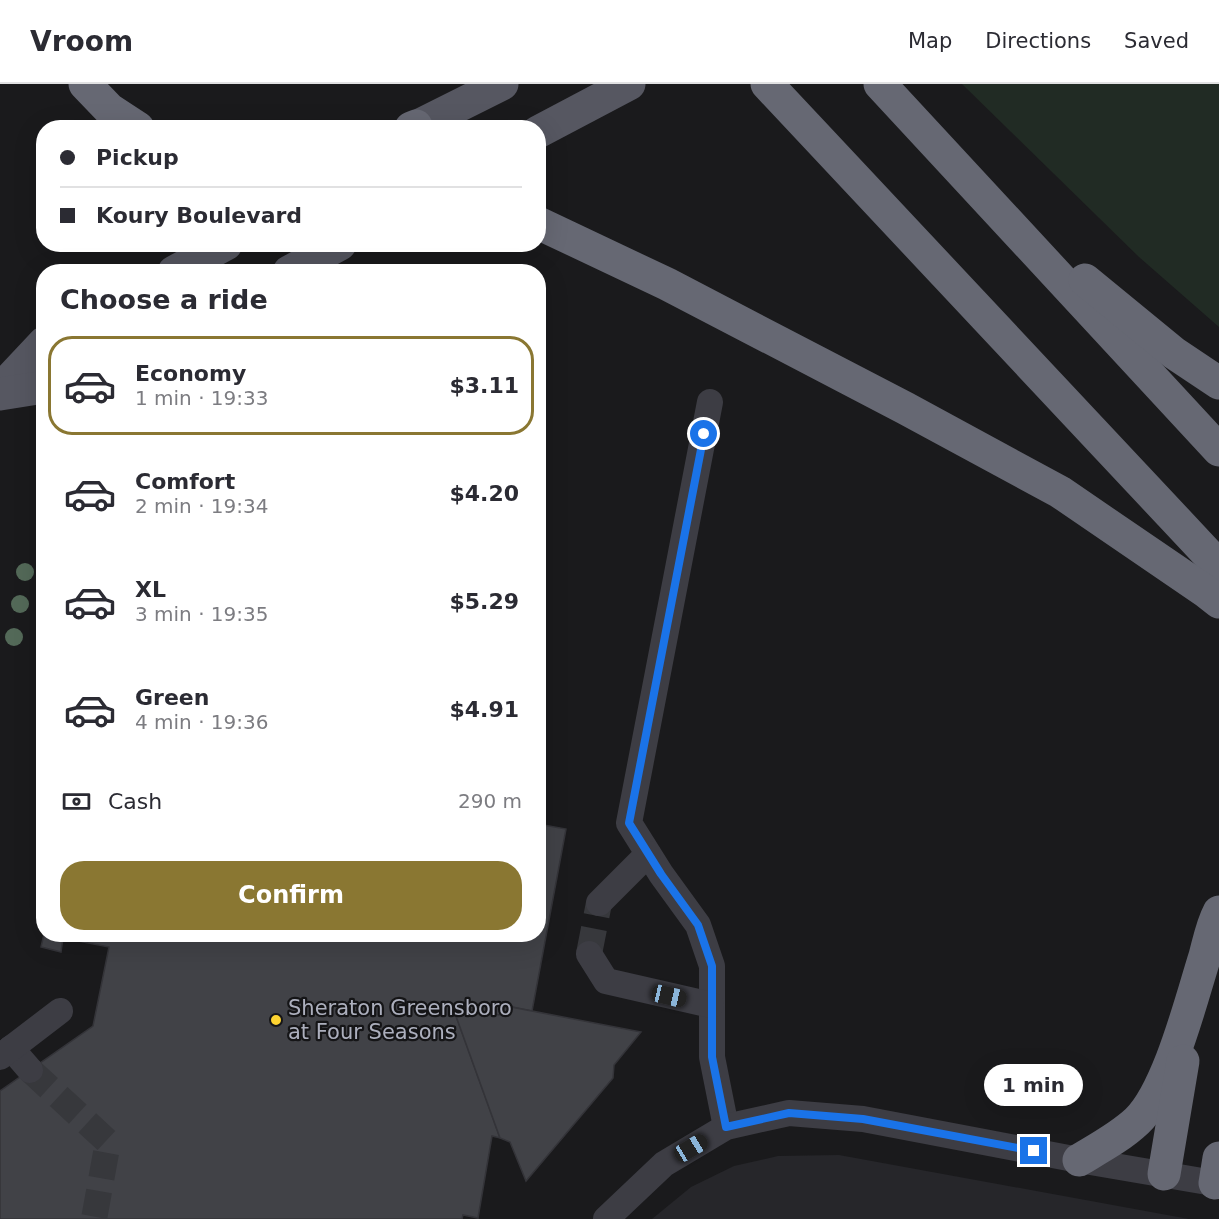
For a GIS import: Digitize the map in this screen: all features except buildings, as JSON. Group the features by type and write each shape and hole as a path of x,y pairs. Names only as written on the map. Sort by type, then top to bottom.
{"highway":[{"path":"85,84 109,109 126,120"},
{"path":"884,88 1219,450"},
{"path":"774,92 1219,566"},
{"path":"910,116 1038,242 1174,353 1219,383"},
{"path":"546,227 677,289 1060,492 1205,591 1219,603"},
{"path":"1079,1160 1122,1134 1138,1120 1151,1103 1166,1075 1219,912"},
{"path":"1164,1174 1182,1066 1188,1011"}],"main road":[{"path":"428,120 501,84"},
{"path":"546,128 629,84"},
{"path":"189,264 211,252"},
{"path":"304,264 325,252"},
{"path":"0,390 36,352"},
{"path":"0,394 36,388"}],"street":[{"path":"710,402 629,823 698,925 712,966 712,1057 726,1127"},
{"path":"599,903 648,854"},
{"path":"589,954 606,981 711,1005"},
{"path":"30,1070 5,1052 60,1011"},
{"path":"606,1219 664,1164 726,1127 789,1113 863,1119 1164,1174 1218,1175"}],"shaded area":[{"path":"962,84 1219,84 1219,327 1139,257"},
{"path":"839,1155 1189,1219 652,1219 691,1187 734,1166 778,1156"}],"tunnel":[{"path":"589,954 599,903"},
{"path":"30,1070 108,1142 94,1219"}],"place":[{"name":"Sheraton Greensboro at Four Seasons","path":"276,1020"}],"route":[{"path":"704,434 629,823 661,874 698,925 712,966 712,1057 726,1127 789,1113 863,1119 1034,1151"}]}
